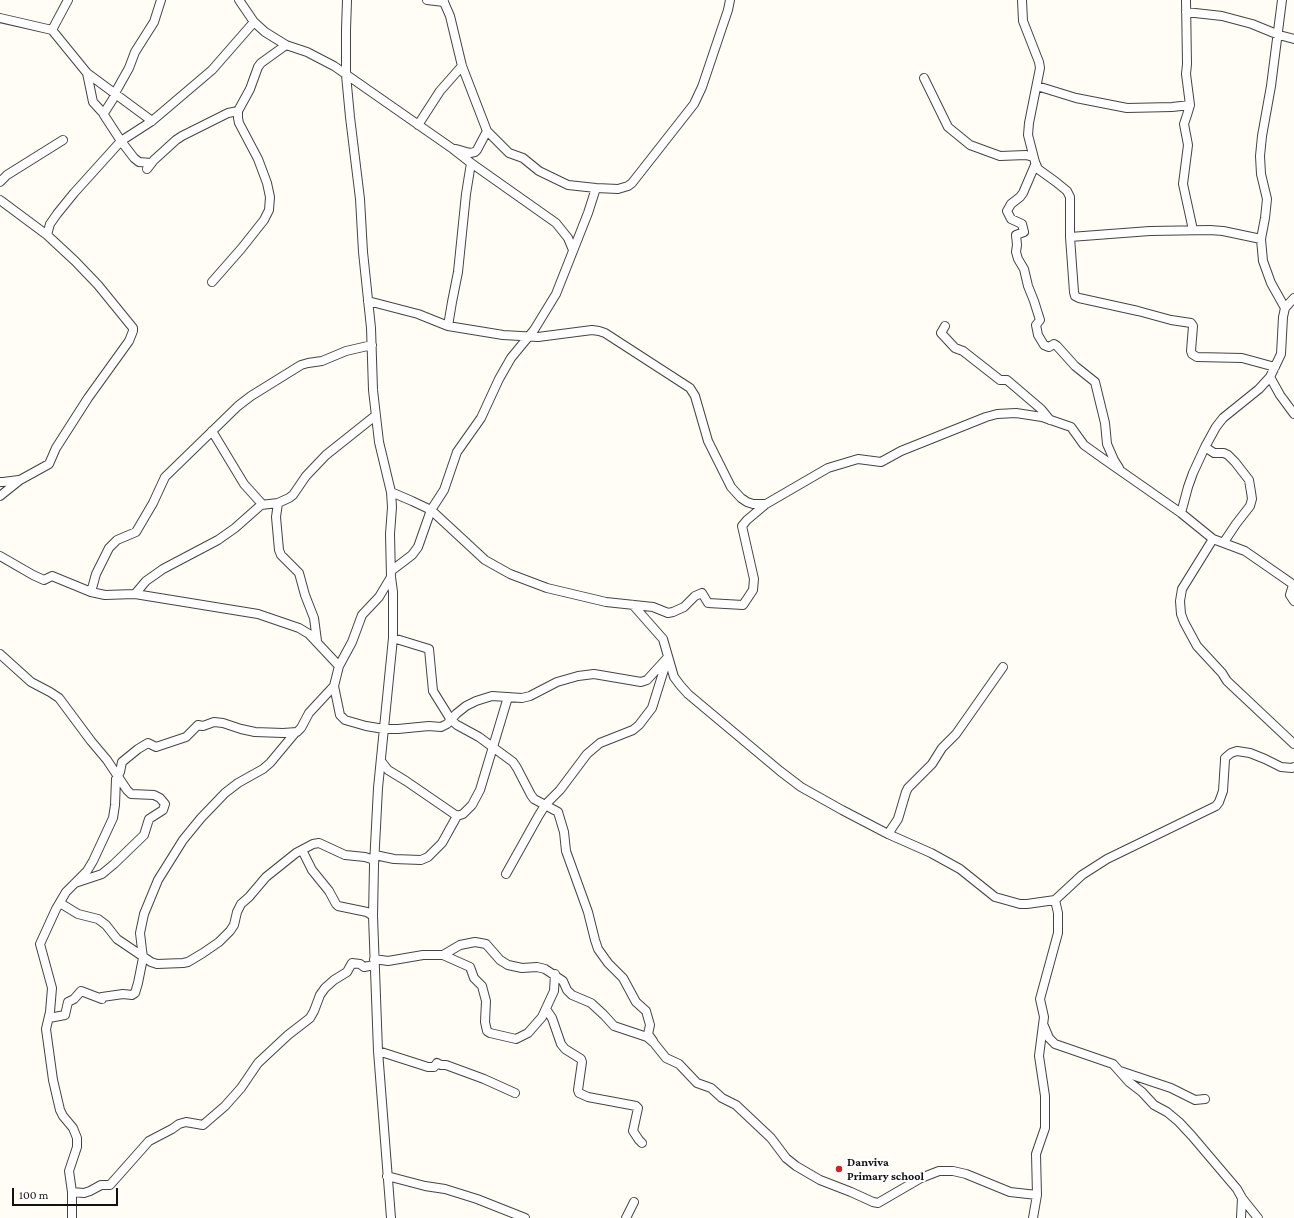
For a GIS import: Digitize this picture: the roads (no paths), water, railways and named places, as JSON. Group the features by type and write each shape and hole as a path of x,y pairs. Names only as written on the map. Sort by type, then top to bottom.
{"street":[{"path":"52,30 68,0"},
{"path":"104,114 104,111 129,68 135,52 154,22 162,0"},
{"path":"239,0 254,22 265,32 286,45 317,57 334,66 556,223 568,238 573,250"},
{"path":"347,0 346,75 360,199 363,252 372,345 372,390 379,442 391,492 392,507 390,534 393,592 393,638 378,788 373,916 378,1051 390,1218"},
{"path":"427,0 444,1 450,16 462,66 487,131 509,153 523,158 539,170 568,185 596,188 622,188 632,183 691,108 702,87 730,0"},
{"path":"1022,0 1024,25 1039,62 1040,71 1028,122 1028,135 1034,161 1040,171 1056,182 1070,196 1070,237 1075,296 1171,320 1191,323 1193,326 1191,351 1192,354 1196,356 1242,358 1275,367"},
{"path":"1186,0 1186,74 1190,105 1184,124 1188,145 1183,184 1193,230"},
{"path":"1282,0 1279,35 1260,156 1261,174 1267,200 1261,251 1271,283 1285,308"},
{"path":"1186,12 1222,16 1255,25 1279,35 1294,39"},
{"path":"0,18 52,30 87,73 102,86 115,93 152,121"},
{"path":"47,235 50,224 57,214 121,141 152,121 212,70 254,22"},
{"path":"212,282 241,250 264,220 269,210 270,197 267,183 261,166 239,123 238,111 250,89 258,67 261,63 286,45"},
{"path":"418,125 440,91 462,66"},
{"path":"87,73 93,102 104,114 121,141 136,160 149,166 182,136 228,113 238,111"},
{"path":"924,78 948,127 970,145 1000,156 1026,155 1034,161"},
{"path":"1036,86 1076,98 1127,108 1190,105"},
{"path":"453,149 470,153 475,152 487,131"},
{"path":"0,182 7,175 62,140"},
{"path":"1034,161 1023,193 1020,198 1011,204 1007,211 1010,219 1022,224 1024,232 1016,235 1016,252 1024,269 1028,286 1040,320 1036,325 1038,335 1044,345 1049,347 1054,344 1057,346 1081,372 1095,382 1105,423 1107,444 1114,460 1122,472"},
{"path":"448,326 458,272 466,194 471,163"},
{"path":"596,188 588,213 556,294 540,321 509,362 499,379 481,418 457,452 444,490 431,510 418,547 412,555 391,574 379,597 362,615 352,642 339,666 334,686 340,715 344,719 366,726 384,729 398,730 429,726 441,727 447,724 466,706 492,696 522,698 530,696 557,682 583,675 594,674 642,682 646,680 668,657"},
{"path":"0,200 47,235 75,261 98,285 133,331 129,341 84,403 56,448 49,464 20,480 0,496"},
{"path":"1070,237 1150,231 1193,230 1223,231 1262,239"},
{"path":"1181,513 1188,487 1205,446 1216,427 1223,418 1270,377 1281,354 1285,308 1294,298"},
{"path":"368,301 418,314 448,326 503,335 538,337 592,330 599,331 607,335 690,388 695,396 708,441 732,490 747,502 753,504 766,504"},
{"path":"945,326 941,333 955,348 963,350 1000,380 1007,380 1041,409 1051,420"},
{"path":"91,592 96,574 111,545 117,540 136,532 165,477 212,431 251,396 301,365 322,361 346,351 372,345"},
{"path":"1270,377 1280,395 1294,414"},
{"path":"391,492 431,510 485,560 510,574 547,588 606,602 653,607 670,613 684,606 695,596 702,593 708,603 743,605 751,594 754,579 742,526 766,504 828,468 855,460 877,462 884,461 901,451 993,415 1016,414 1042,417 1071,427 1084,445 1181,513 1213,539 1224,542 1245,552 1294,585 1290,595 1294,600"},
{"path":"135,594 146,581 163,568 193,552 209,546 235,528 262,504 278,503 294,495 306,476 326,455 375,416"},
{"path":"212,431 244,484 262,504"},
{"path":"1205,446 1214,452 1228,455 1249,480 1252,492 1250,506 1224,542"},
{"path":"0,482 20,480"},
{"path":"278,503 276,517 278,550 299,573 305,595 314,618 317,641"},
{"path":"1213,539 1182,589 1180,601 1181,614 1184,622 1197,646 1222,672 1227,681 1294,744"},
{"path":"0,556 32,575 44,580 52,576 91,592 105,595 135,594 258,614 298,628 310,634 339,666"},
{"path":"633,605 663,639 674,677 688,694 780,771 807,791 888,834 931,853 960,869 990,893 1002,899 1026,904 1055,900 1082,875 1107,859 1216,806 1223,792 1225,758 1231,753 1237,751 1250,753 1281,767 1294,767"},
{"path":"393,638 429,649 433,691 451,720 479,737 513,762 518,768 530,795 534,799 546,804 558,812 564,832 566,851 588,912 594,940 598,949 610,966 623,978 636,1002 646,1011 650,1025 648,1034 665,1057 680,1064 697,1083 710,1087 722,1098 736,1105 771,1138 786,1158 796,1166 832,1185 873,1202 878,1203 921,1178 945,1170 966,1174 1010,1192 1037,1195"},
{"path":"0,654 31,682 59,698 118,775 126,790 131,794 154,795 163,800 165,804 164,808 149,819 144,835 106,871 102,874 73,884"},
{"path":"506,874 546,804 560,790 582,759 600,743 633,730 639,725 652,708 668,657"},
{"path":"888,834 898,819 908,788 932,764 942,748 956,734 1003,667"},
{"path":"49,1018 65,1015 68,1002 74,999 80,991 102,999 102,996 123,994 132,995 136,990 143,958 140,933 144,914 158,880 184,840 201,818 225,794 238,783 263,769 270,763 301,728 309,713 334,686"},
{"path":"60,903 78,914 98,919 106,925 117,939 143,958 157,964 182,964 188,962 219,942 234,925 238,909 266,877 296,853 313,844 319,844 345,855 421,860 428,857 442,843 457,816 463,814 476,799 508,697"},
{"path":"72,1218 72,1192 69,1171 77,1146 77,1138 73,1128 60,1110 53,1080 46,1033 52,988 40,944 56,909 66,892 86,871 93,861 113,818 116,779 120,772 122,762 148,743 156,747 186,737 198,725 203,726 214,722 255,732 295,733"},
{"path":"381,761 388,770 457,816"},
{"path":"302,850 312,870 329,891 338,906 362,911 373,916"},
{"path":"1033,1218 1037,1195 1035,1160 1045,1128 1045,1096 1039,1056 1044,1017 1040,1000 1058,933 1058,913 1055,900"},
{"path":"443,956 460,945 468,942 482,942 486,944 500,960 508,965 522,968 545,969 554,974 563,980 569,992 574,996 591,1003 614,1026 646,1037 654,1043"},
{"path":"72,1192 84,1193 101,1185 110,1185 149,1141 172,1129 178,1124 186,1122 203,1125 226,1106 241,1088 258,1063 288,1035 310,1018 314,1012 316,1003 322,991 334,980 348,972 352,963 360,964 364,967 374,962 419,956 443,956 470,967 474,978 482,986 486,1001 486,1028 490,1033 516,1040 528,1033 542,1017 554,991 554,974"},
{"path":"546,1009 552,1018 561,1044 582,1062 578,1090 579,1093 588,1097 636,1106 638,1108 633,1131 642,1143"},
{"path":"1044,1025 1049,1038 1055,1044 1111,1062 1129,1082 1154,1104 1167,1112 1192,1136 1237,1189 1242,1198 1258,1218"},
{"path":"378,1051 428,1067 434,1067 437,1063 441,1066 446,1065 484,1079 515,1093"},
{"path":"1120,1071 1171,1088 1195,1100 1205,1099"},
{"path":"387,1176 425,1186 445,1189 477,1199 525,1218"},
{"path":"1241,1218 1242,1198"},
{"path":"626,1218 634,1202"}],"place":[{"name":"Danviva Primary school","path":"839,1169"}]}
